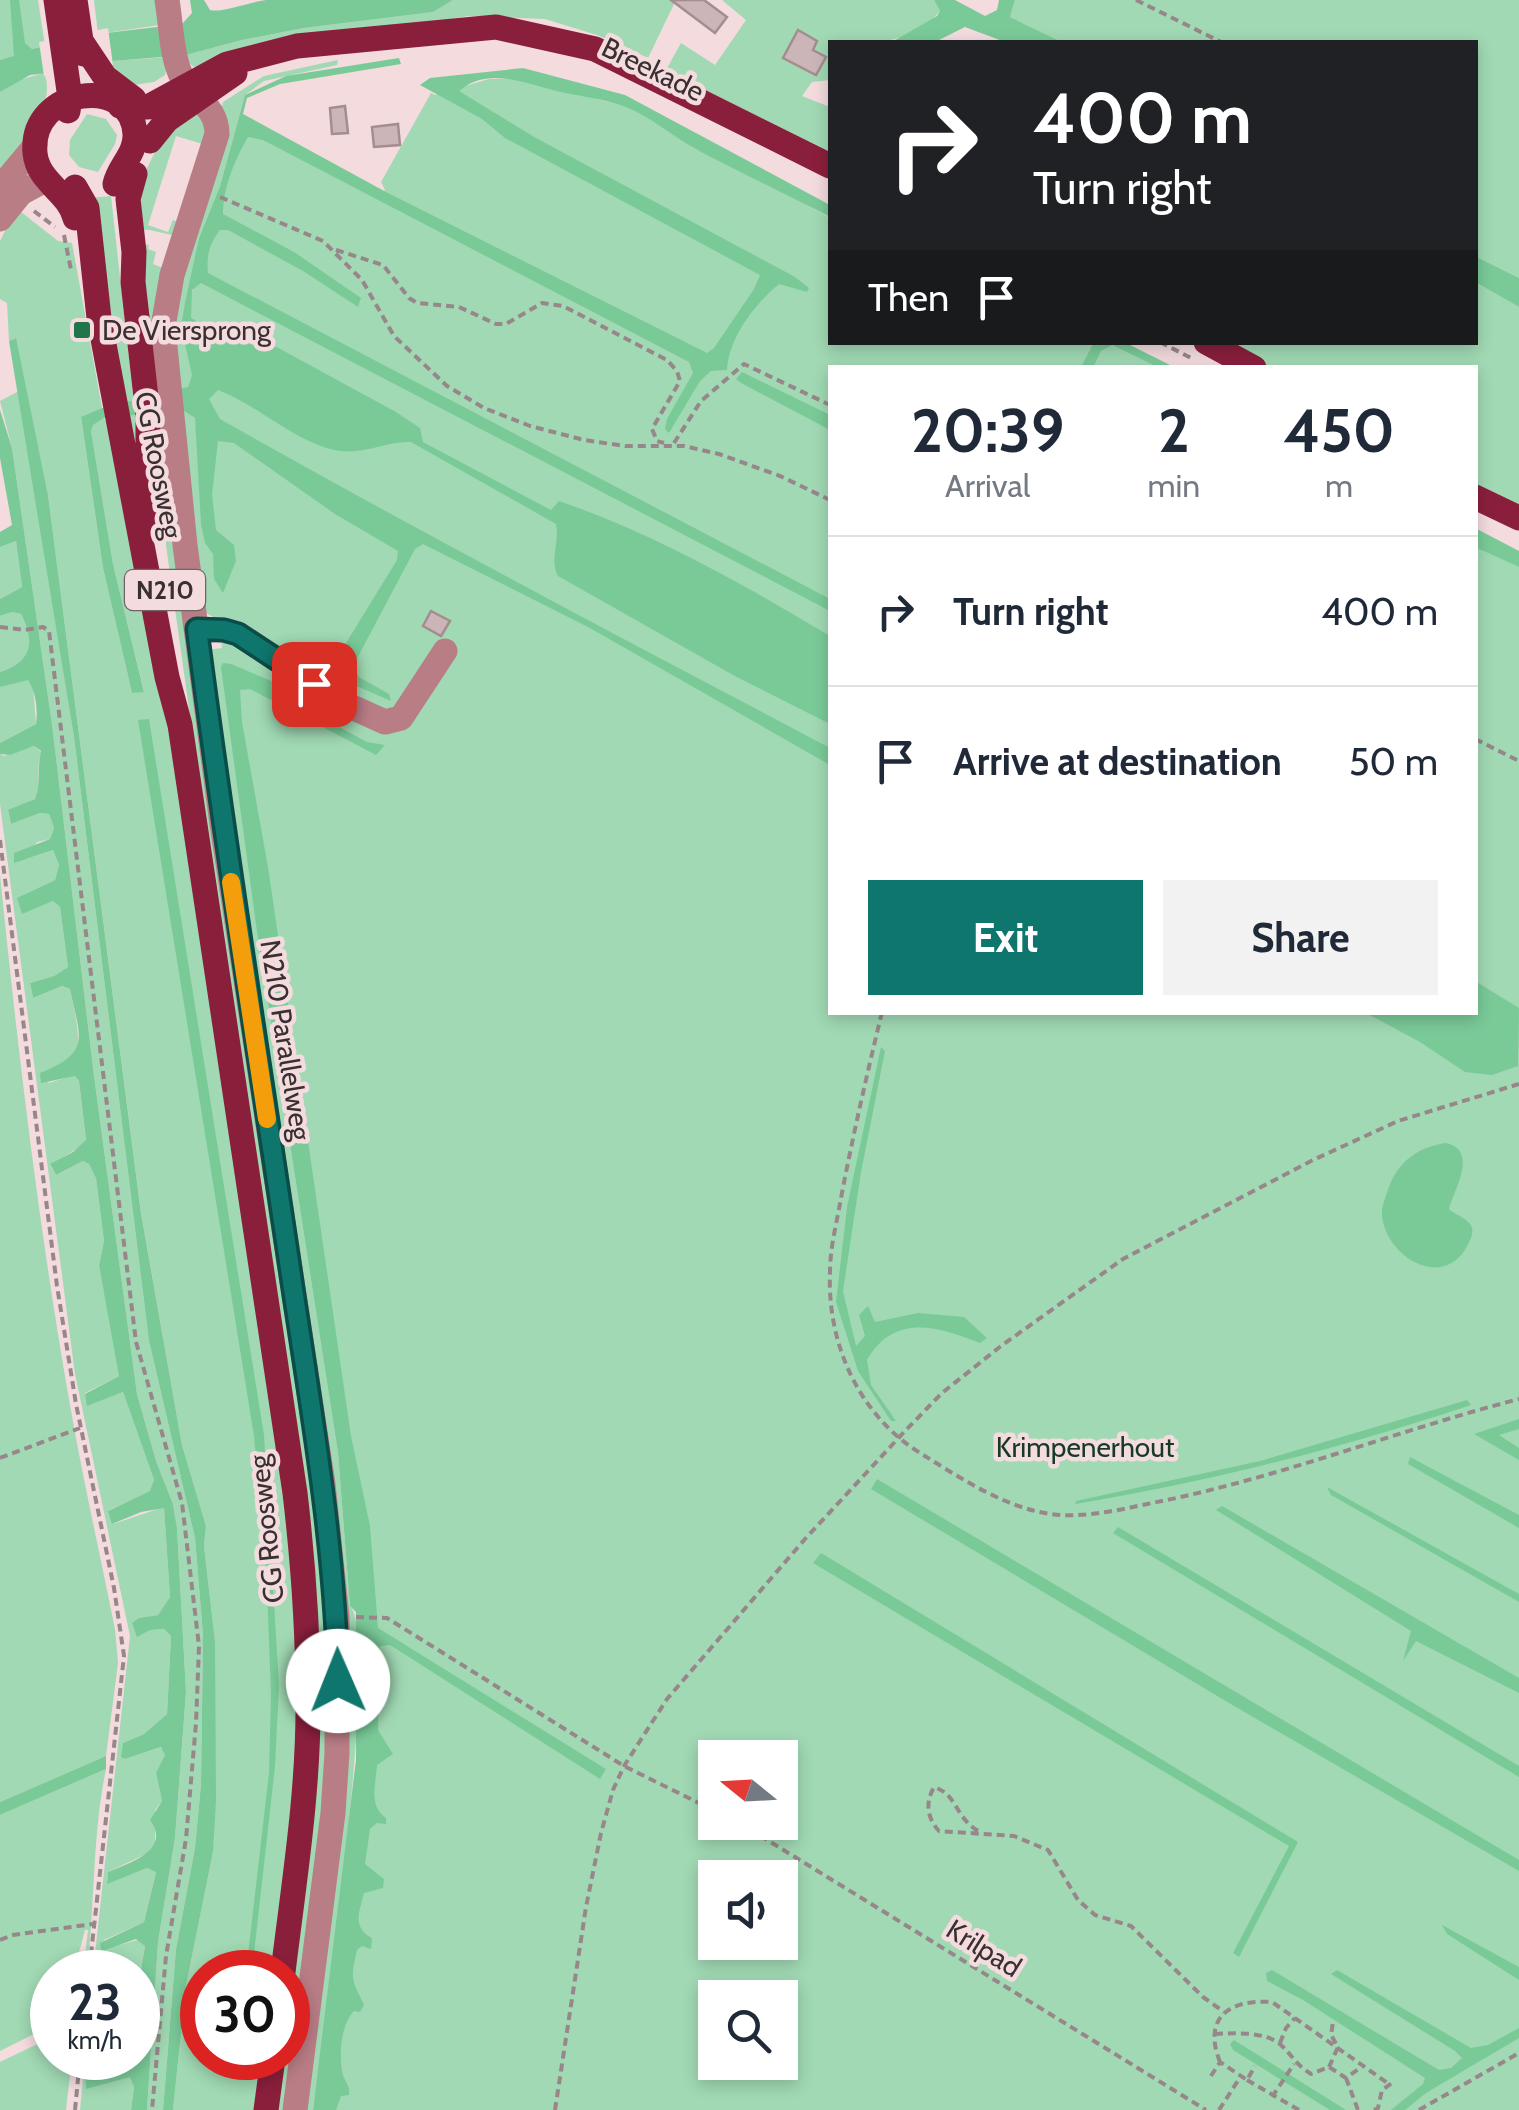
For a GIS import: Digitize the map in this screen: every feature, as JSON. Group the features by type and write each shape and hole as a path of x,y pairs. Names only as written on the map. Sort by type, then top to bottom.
{"main road":[{"name":"N210","path":"56,0 71,36 71,82 38,128 34,146 37,164 60,185"},
{"name":"N210","path":"60,185 50,157 50,144 68,110 75,0"},
{"name":"Breekade","path":"150,141 193,91 227,64 296,46 496,28 594,49 828,165"},
{"name":"N210","path":"71,82 109,82 150,127 143,162 125,180 118,174 133,150 136,136 122,98"},
{"path":"71,82 122,98"},
{"name":"Breekade","path":"122,98 193,91"},
{"path":"60,185 95,190 125,180"},
{"name":"CG Roosweg","path":"125,180 134,252 133,282 159,404 154,516 177,666 180,726 304,1573 306,1763 285,1950"},
{"name":"CG Roosweg","path":"60,185 72,208 80,248 93,274 167,677 180,726"},
{"path":"1199,351 1244,365"},
{"path":"1478,498 1519,518"},
{"path":"266,2110 269,2080"}],"street":[{"name":"N210 Parallelweg","path":"168,7 179,72 210,107 217,122 217,134 166,297 159,404 197,629 222,824 323,1484 336,1617 338,1721 334,1812 296,2110"},
{"path":"0,188 34,146"},
{"path":"0,219 26,189 60,185"},
{"path":"197,629 238,634 345,704 385,722 401,718 445,651"}],"path":[{"path":"1136,0 1216,40"},
{"path":"226,200 309,233 332,248 362,280 394,336 460,394 503,416 584,440 625,446 668,444 675,442 701,400 744,364 828,404"},
{"path":"332,248 383,264 418,303 459,308 496,324 506,324 542,303 562,306 666,360 677,371 680,382 652,429 657,441 742,460 828,499"},
{"path":"1173,345 1199,351"},
{"path":"0,627 43,627 49,631 136,1342 182,1503 199,1646 186,1839 166,1956 152,2110"},
{"path":"1478,741 1519,762"},
{"path":"0,840 31,1096 80,1428 114,1588 124,1656 91,1950"},
{"path":"881,1015 852,1140 830,1274 834,1316 850,1375 872,1412 898,1440 999,1497 1037,1511 1070,1515 1143,1504 1271,1474 1519,1399"},
{"path":"555,2110 597,1852 613,1790 624,1766 667,1699 805,1539 942,1393 1123,1259 1398,1121 1519,1084"},
{"path":"0,1458 80,1428"},
{"path":"355,1617 380,1616 624,1766 698,1803"},
{"path":"978,1832 964,1822 952,1797 934,1787 928,1800 930,1821 939,1831 1014,1836 1048,1850 1078,1900 1095,1915 1131,1926 1203,1997 1224,2012"},
{"name":"Krilpad","path":"767,1840 1206,2110"},
{"path":"0,1940 13,1934 94,1924"},
{"path":"1211,2076 1220,2062 1215,2034 1224,2012 1252,2001 1272,2002 1392,2082 1382,2090 1374,2110"},
{"path":"1280,2044 1286,2028 1296,2018"},
{"path":"1334,2022 1331,2035 1338,2047"},
{"path":"1215,2034 1254,2036 1280,2044 1292,2066 1311,2074 1328,2067 1338,2047"},
{"path":"1419,2110 1519,2053"},
{"path":"1220,2062 1299,2110"},
{"path":"1346,2078 1364,2065"},
{"path":"1220,2110 1255,2066"},
{"path":"1272,2096 1292,2066"},
{"path":"1328,2067 1346,2078 1358,2110"},
{"path":"75,2110 78,2080"}],"green space":[{"path":"0,0 38,0 45,46 32,49 14,34 14,57 0,60"},
{"path":"94,0 160,0 160,25 98,34"},
{"path":"453,0 676,0 648,58 597,35 545,19 469,16 289,45 230,62 194,67 187,61 186,55 242,40 432,12"},
{"path":"722,0 934,0 940,11 903,37 828,40 828,80 812,82 802,96 828,106 828,153 666,70 681,43 715,65 746,20"},
{"path":"1015,0 1519,0 1519,278 1478,258 1478,40 1058,40 1010,17"},
{"path":"169,57 165,75 154,82 134,85 109,66 112,61"},
{"name":"Krimpenerhout","path":"338,60 337,65 264,81 245,95 220,186 199,238 186,312 243,122 383,194 381,182 431,93 489,79 514,78 625,106 692,147 759,178 828,217 828,345 1112,345 1153,365 828,365 828,1015 1478,1015 1478,547 1519,567 1519,2110 325,2110 357,1867 365,1576 258,939 338,1453 350,1606 358,1634 359,1689 347,1845 313,2110 302,2110 305,2080 310,2080 310,2039 343,1745 207,650 222,648 219,620 204,612 182,410 195,418 209,548 191,378 188,387 179,390 171,312 223,102 264,76"},
{"path":"44,73 47,86 41,113 26,142 0,177 0,92 19,80"},
{"path":"197,113 206,119 206,145 176,136 148,225 168,232 173,220 178,222 176,236 136,230 141,181 162,137"},
{"path":"87,114 106,119 117,135 98,172 79,167 69,155 70,140"},
{"path":"111,196 140,458 172,674 90,198"},
{"path":"16,208 58,241 72,243 102,408 81,418 103,568 132,693 144,691 113,564 91,431 92,425 104,418 109,426 163,694 280,1435 302,1700 277,1950 193,1950 213,1852 215,1641 204,1546 206,1526 182,1445 141,1212 48,495 15,338 9,341 7,303 0,299 0,241"},
{"path":"138,244 149,245 148,249 156,252 153,264 163,268 321,1554 331,1755 309,1950 297,1950 316,1744 213,879 154,460"},
{"path":"1478,284 1519,307 1519,509 1478,488 1478,365 1263,365 1226,345 1478,345"},
{"path":"19,391 74,737 149,1341 195,1538 203,1635 201,1784 195,1848 176,1949 163,2110 147,2110 149,2080 160,2080 158,1942 175,1838 186,1692 177,1528 173,1504 137,1394 52,724 12,448 0,401"},
{"path":"16,541 22,587 0,599 0,547"},
{"path":"21,614 30,642 19,663 0,672 0,616"},
{"path":"28,680 33,686 36,724 0,743 0,687"},
{"path":"34,746 41,752 35,799 8,811 11,824 40,813 49,814 54,828 50,839 37,842 26,859 53,850 59,865 55,880 18,898 22,913 53,901 60,907 68,967 30,983 33,998 62,986 70,989 77,1023 75,1054 48,1083 75,1075 79,1081 86,1141 50,1165 56,1175 83,1161 96,1177 104,1241 99,1265 119,1376 85,1393 88,1405 123,1392 154,1480 151,1491 109,1510 113,1524 164,1507 170,1597 158,1615 139,1618 150,1630 164,1629 171,1636 167,1714 144,1734 123,1743 125,1759 162,1747 166,1755 156,1773 162,1801 155,1810 155,1844 146,1854 108,1872 107,1883 147,1868 156,1871 144,1922 104,1940 101,1950 95,1950 130,1636 75,1374 0,804 0,754"},
{"path":"0,875 49,1273 118,1663 106,1756 0,1802"},
{"path":"106,1769 98,1820 89,1950 85,1930 80,1950 30,1950 30,2036 0,2051 0,1815"},
{"path":"141,1939 144,1950 101,1950"},
{"path":"180,2043 180,2080 261,2080 257,2110 173,2110"},
{"path":"30,2048 30,2080 69,2080 66,2110 0,2110 0,2062"},
{"path":"83,2080 86,2088 132,2080 131,2110 80,2110"},
{"path":"281,2080 294,2080 291,2110 277,2110"}],"shaded area":[{"path":"10,0 19,0 25,43 32,49 98,34 182,24 192,13 190,0 204,0 215,11 266,0 453,0 433,12 304,28 186,55 113,61 109,66 30,75 0,92 0,60 14,56"},
{"path":"934,0 955,0 985,16 997,10 999,0 1015,0 1010,17 1058,40 1000,40 965,27 939,40 895,40 940,11"},
{"path":"399,58 401,64 280,84 247,98 243,114 386,192 707,353 760,275 505,138 482,119 420,85 430,78 523,68 625,95 828,204 828,216 694,148 620,105 509,79 483,79 459,91 536,138 809,288 807,292 779,284 770,292 738,334 727,370 711,371 700,381 669,433 665,429 667,419 693,373 689,362 263,140 248,137 243,146 227,184 223,214 294,252 361,298 358,307 228,230 220,230 211,245 208,273 828,598 828,610 201,283 192,290 191,318 211,329 221,321 234,324 396,412 420,428 423,442 551,510 559,501 630,529 731,579 828,635 828,723 733,675 558,576 554,564 556,524 411,442 350,451 325,448 218,390 209,399 220,419 828,747 828,764 588,627 423,544 415,549 352,668 359,677 389,694 391,701 352,684 328,721 367,742 385,745 376,755 250,689 240,690 351,1436 370,1526 378,1628 606,1769 600,1779 390,1645 380,1646 378,1730 393,1754 377,1765 375,1801 386,1824 377,1823 370,1829 365,1864 384,1879 383,1888 364,1893 359,1913 359,1924 372,1938 371,1949 362,1946 357,1950 353,1968 364,2005 350,2017 342,2039 342,2071 349,2095 341,2096 336,2110 313,2110 356,1760 356,1612 350,1606 338,1453 258,939 221,667 223,663 231,664 317,700 346,643 397,560 398,551 335,514 234,443 218,441 212,495 216,530 234,545 236,561 223,593 214,579 213,554 205,543 201,524 195,418 182,410 104,418 91,431 113,564 144,692 132,693 103,568 81,417 188,387 192,375 181,326 199,238 220,186 245,95 286,76"},
{"path":"1478,258 1519,278 1519,307 1478,284"},
{"path":"16,338 48,495 141,1213 182,1445 206,1526 204,1546 215,1641 216,1800 213,1852 193,1950 180,1950 180,2043 173,2110 163,2110 176,1949 195,1848 201,1784 203,1635 195,1538 149,1341 74,737 9,341"},
{"path":"1092,345 1112,345 1101,351 1094,365 1082,365"},
{"path":"1112,345 1130,345 1170,365 1153,365"},
{"path":"742,372 828,414 828,429 741,383 736,379"},
{"path":"0,410 12,448 52,724 137,1394 173,1504 177,1528 186,1692 175,1838 157,1950 144,1950 136,1939 105,1950 101,1950 100,1943 144,1922 156,1872 147,1868 107,1884 108,1872 145,1854 156,1840 150,1820 162,1801 156,1773 165,1755 161,1747 121,1757 123,1743 144,1734 167,1714 171,1636 164,1629 150,1630 137,1637 132,1623 158,1615 170,1597 164,1508 112,1524 108,1511 150,1491 154,1480 123,1392 87,1406 85,1394 119,1376 99,1265 104,1241 96,1178 83,1161 56,1175 50,1164 86,1140 79,1081 75,1076 41,1083 40,1073 68,1058 75,1050 79,1032 70,989 62,986 33,998 30,983 68,967 60,907 53,901 22,914 17,898 55,880 59,865 53,850 14,863 14,853 50,839 54,828 49,814 40,813 11,824 8,810 35,799 41,751 34,746 10,755 0,754 0,743 36,724 37,713 28,680 0,687 0,672 24,657 29,642 21,614 0,616 0,599 22,587 16,541 0,547 0,532 12,525 0,458"},
{"path":"1478,530 1519,551 1519,567 1478,548"},
{"path":"149,719 264,1435 279,1687 275,1766 254,1950 249,1950 269,1773 271,1694 266,1562 254,1436 138,720"},
{"path":"1478,983 1519,1008 1518,1066 1492,1075 1465,1072 1370,1015 1478,1015"},
{"path":"881,1047 885,1051 843,1291 856,1346 865,1336 859,1315 868,1306 875,1322 918,1313 964,1317 987,1338 980,1343 948,1332 918,1328 903,1329 878,1345 867,1360 871,1385 896,1421 891,1421 858,1371 836,1302 847,1207"},
{"path":"1446,1143 1456,1147 1463,1162 1449,1209 1468,1222 1472,1234 1465,1250 1453,1262 1440,1267 1426,1266 1412,1261 1390,1239 1382,1209 1393,1178 1404,1162 1427,1148"},
{"path":"1467,1400 1471,1405 1374,1436 1225,1474 1075,1504 1260,1461"},
{"path":"1519,1419 1519,1429 1499,1435 1519,1448 1519,1460 1474,1434"},
{"path":"1410,1457 1519,1515 1519,1528 1408,1464"},
{"path":"877,1479 1519,1860 1519,1871 871,1489"},
{"path":"1327,1487 1519,1594 1519,1602 1331,1495"},
{"path":"1222,1506 1519,1678 1519,1693 1416,1641 1403,1661 1411,1631 1216,1510"},
{"path":"1118,1527 1519,1766 1519,1777 1113,1533"},
{"path":"821,1553 1298,1842 1239,1957 1233,1953 1289,1846 813,1563"},
{"path":"106,1756 106,1769 0,1815 0,1802"},
{"path":"1442,1925 1519,1967 1519,1980 1447,1934"},
{"path":"1272,1970 1439,2070 1451,2068 1462,2058 1331,1974 1337,1970 1471,2048 1488,2045 1519,2028 1519,2038 1426,2093 1405,2110 1391,2110 1425,2078 1267,1981 1266,1973"},
{"path":"1234,2040 1346,2110 1330,2110 1233,2050 1230,2044"},
{"path":"86,2080 119,2080 86,2089"},
{"path":"131,2080 149,2080 147,2110 131,2110"}],"pier":[{"path":"108,28 113,65 44,76 39,42"}],"building":[{"path":"671,0 704,0 727,17 715,33"},
{"path":"798,30 817,41 813,50 826,57 816,75 783,58"},
{"path":"345,106 348,133 332,134 330,108"},
{"path":"398,124 400,145 374,147 372,127"},
{"path":"431,611 450,621 441,636 423,626"}],"slow traffic":[{"path":"231,882 267,1119"}],"place":[{"name":"De Viersprong","path":"82,330"}],"route":[{"path":"314,684 238,634 197,629 222,824 323,1484 338,1681"}]}
